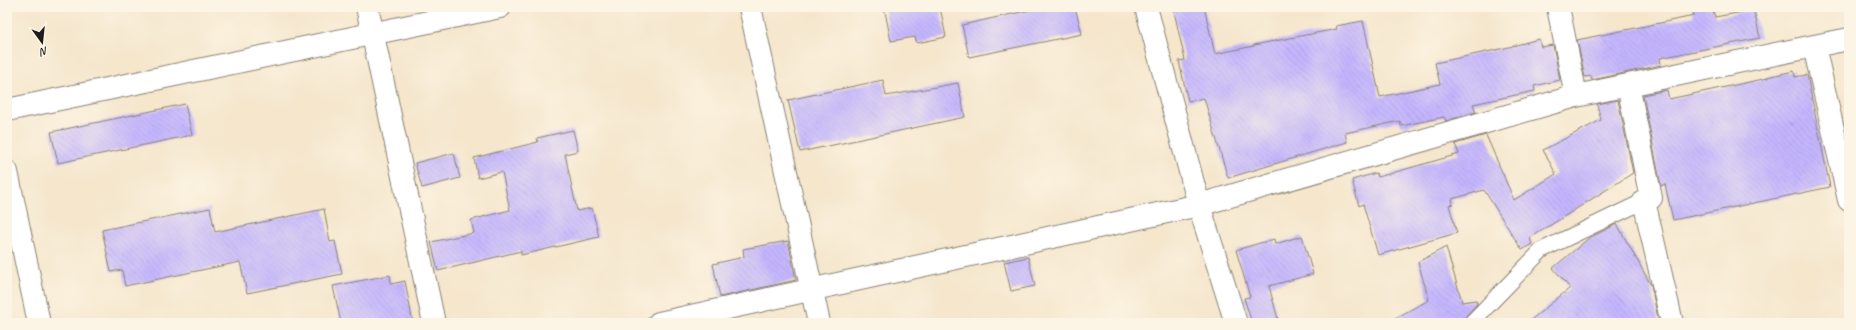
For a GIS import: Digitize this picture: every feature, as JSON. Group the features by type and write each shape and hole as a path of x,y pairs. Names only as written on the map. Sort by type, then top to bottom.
{"street":[{"path":"367,7 434,323"},
{"path":"7,110 500,7"},
{"path":"750,7 819,323"},
{"path":"1146,7 1199,205 1236,323"},
{"path":"1558,7 1576,96"},
{"path":"659,323 1199,205 1576,96 1849,39"},
{"path":"1814,46 1849,200"},
{"path":"1628,85 1651,198 1644,201 1672,323"},
{"path":"7,172 39,323"}],"lane":[{"path":"1471,323 1542,250 1644,201"}],"building":[{"path":"884,7 940,7 946,37 917,43 915,37 891,41"},
{"path":"1044,7 1075,7 1082,34 969,57 962,25"},
{"path":"1173,7 1204,7 1215,54 1337,29 1336,26 1363,21 1380,97 1440,84 1435,63 1539,39 1541,47 1553,45 1560,80 1534,86 1535,91 1473,104 1476,112 1446,121 1444,117 1401,126 1400,121 1345,133 1347,142 1228,178 1204,98 1188,101 1179,61 1185,60"},
{"path":"1692,7 1712,7 1715,17 1754,10 1760,38 1660,58 1661,65 1592,80 1591,76 1585,77 1577,40 1694,16"},
{"path":"1794,71 1795,77 1807,75 1830,187 1673,220 1665,184 1661,186 1643,95 1667,90 1669,99"},
{"path":"883,80 886,96 958,83 965,117 800,152 788,100"},
{"path":"1618,100 1633,173 1530,238 1532,244 1522,250 1484,190 1452,199 1453,204 1449,205 1457,233 1378,255 1363,204 1359,206 1352,180 1376,173 1378,177 1459,154 1455,144 1486,135 1514,200 1556,174 1543,150 1601,120 1597,104"},
{"path":"185,104 192,135 58,163 51,132"},
{"path":"573,130 578,151 565,154 577,211 592,208 599,237 521,255 521,251 438,271 431,242 474,233 471,220 510,210 502,172 478,178 474,158 538,142 537,138"},
{"path":"454,153 460,178 422,188 415,163"},
{"path":"210,208 215,232 324,209 330,242 335,241 342,274 247,293 240,262 125,286 122,270 111,272 102,230"},
{"path":"1617,224 1651,285 1659,323 1527,323 1570,288 1553,268 1589,238"},
{"path":"1302,236 1313,274 1269,286 1279,323 1252,323 1244,298 1250,297 1236,250 1274,239 1275,244"},
{"path":"788,241 796,280 720,297 713,264 744,257 743,249"},
{"path":"1446,247 1462,302 1476,300 1477,304 1465,317 1462,323 1386,323 1429,300 1418,262"},
{"path":"1028,257 1035,286 1011,291 1004,262"},
{"path":"390,275 391,284 405,281 413,323 341,323 333,286"}]}
